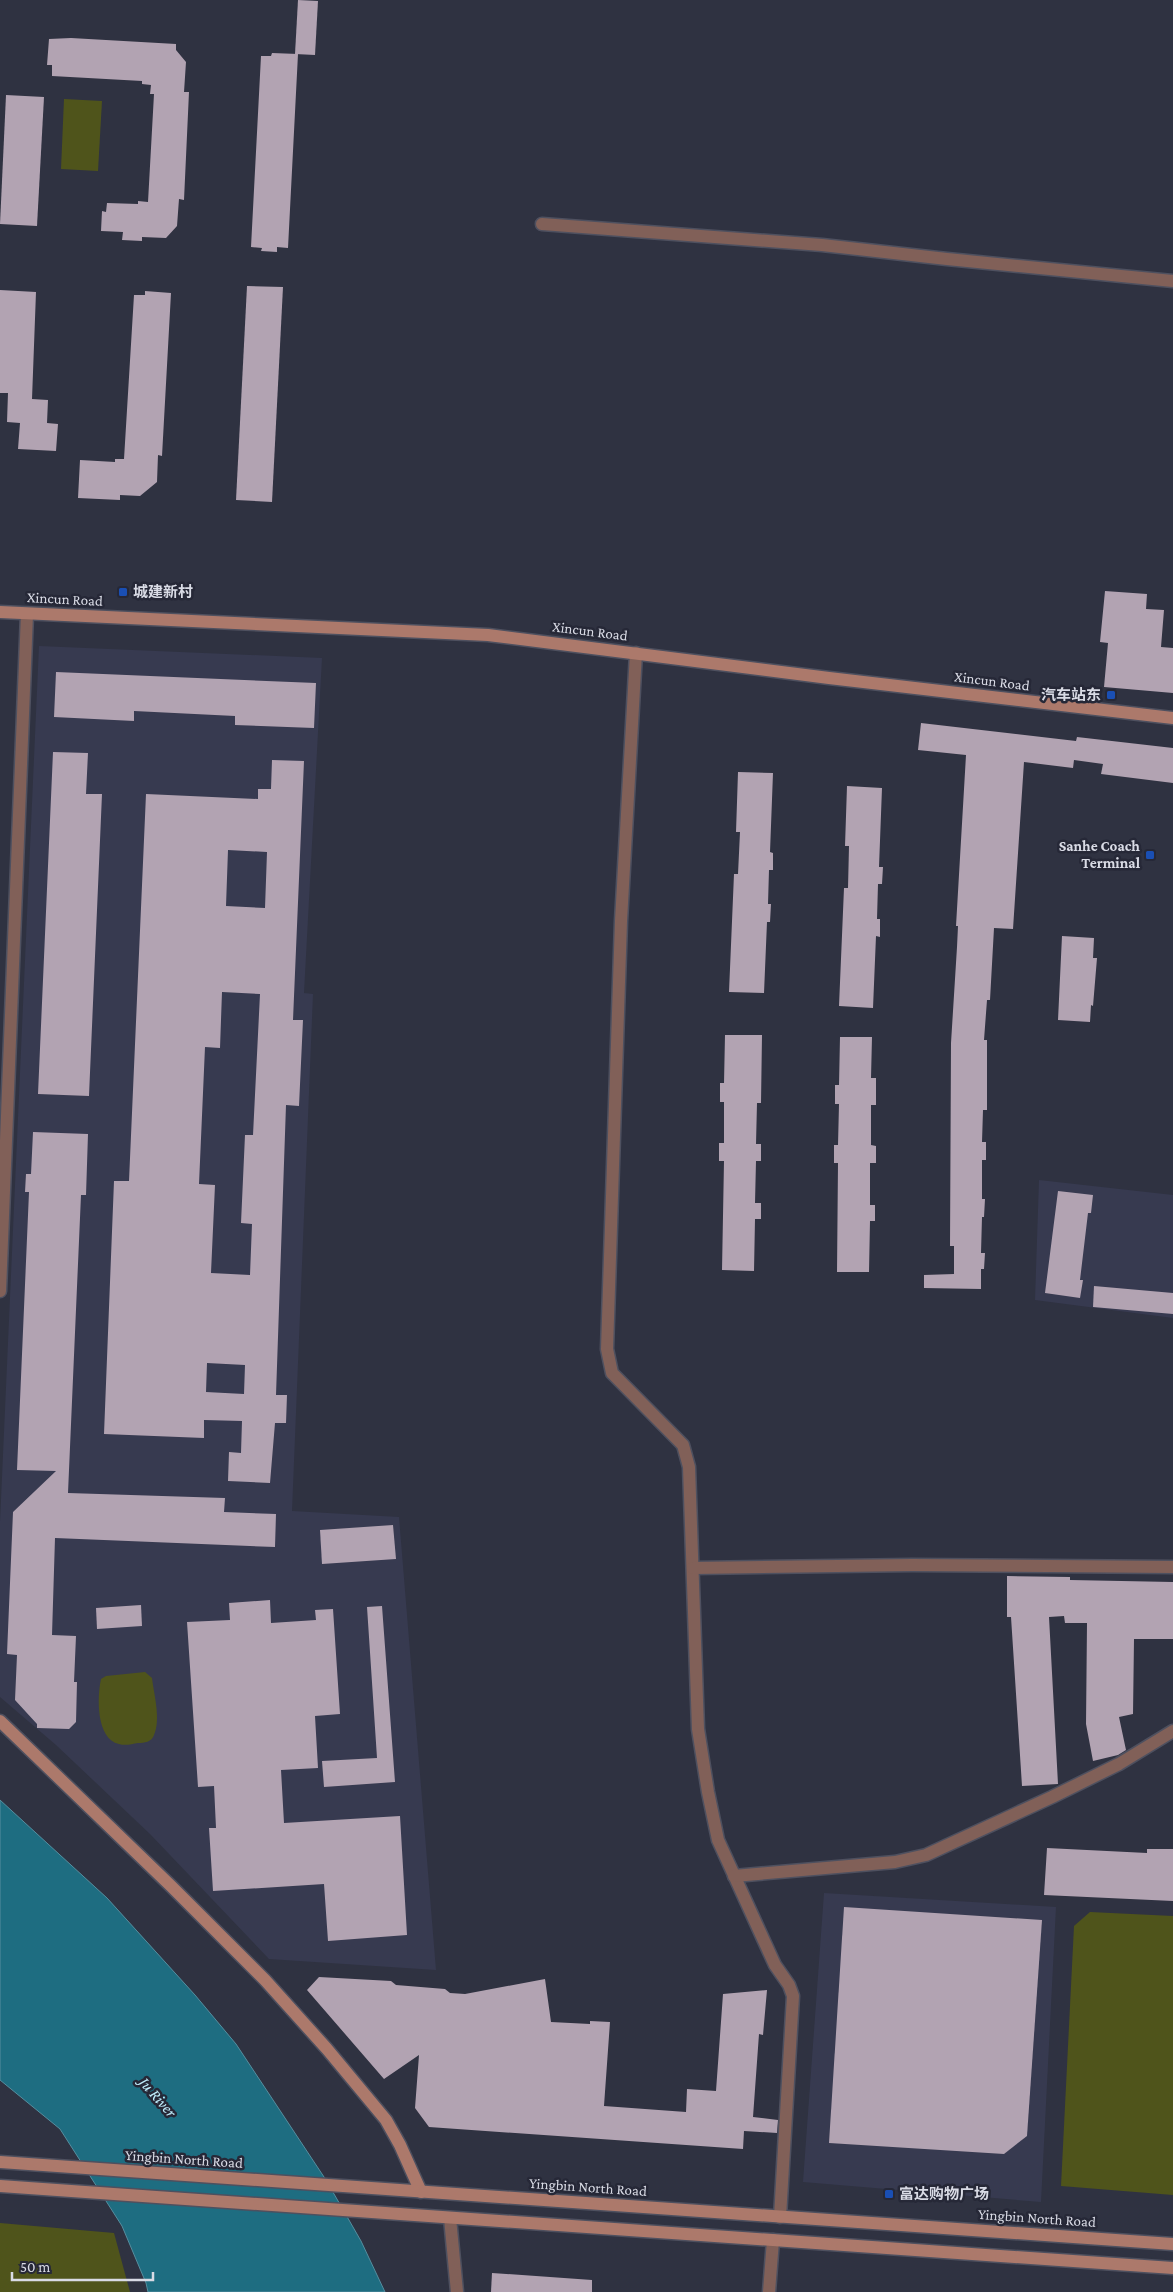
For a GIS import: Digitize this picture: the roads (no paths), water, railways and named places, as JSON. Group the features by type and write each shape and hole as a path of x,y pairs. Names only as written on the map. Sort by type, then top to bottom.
{"main road":[{"name":"Xincun Road","path":"0,612 488,635 829,678 1173,718"},
{"path":"0,1721 172,1886 265,1980 327,2049 386,2120 400,2145 421,2192"},
{"name":"Yingbin North Road","path":"0,2162 1173,2244"},
{"path":"0,2186 1173,2268"}],"street":[{"path":"542,224 822,245 947,260 1173,281"},
{"path":"0,1291 26,614"},
{"path":"636,653 621,921 607,1349 612,1373 682,1445 689,1467 698,1729 718,1840 775,1965 789,1985 793,1996 780,2216"},
{"path":"693,1568 912,1565 1173,1567"},
{"path":"734,1876 895,1862 926,1855 1119,1764 1173,1731"},
{"path":"450,2218 456,2292"},
{"path":"769,2292 773,2240"}],"water":[{"name":"Ju River","path":"0,1800 107,1898 195,1995 236,2044 326,2180 361,2241 385,2292 148,2292 122,2226 60,2129 0,2080"}],"place":[{"name":"城建新村","path":"123,592"},
{"name":"汽车站东","path":"1111,695"},
{"name":"Sanhe Coach Terminal","path":"1150,855"},
{"name":"富达购物广场","path":"889,2194"}]}
